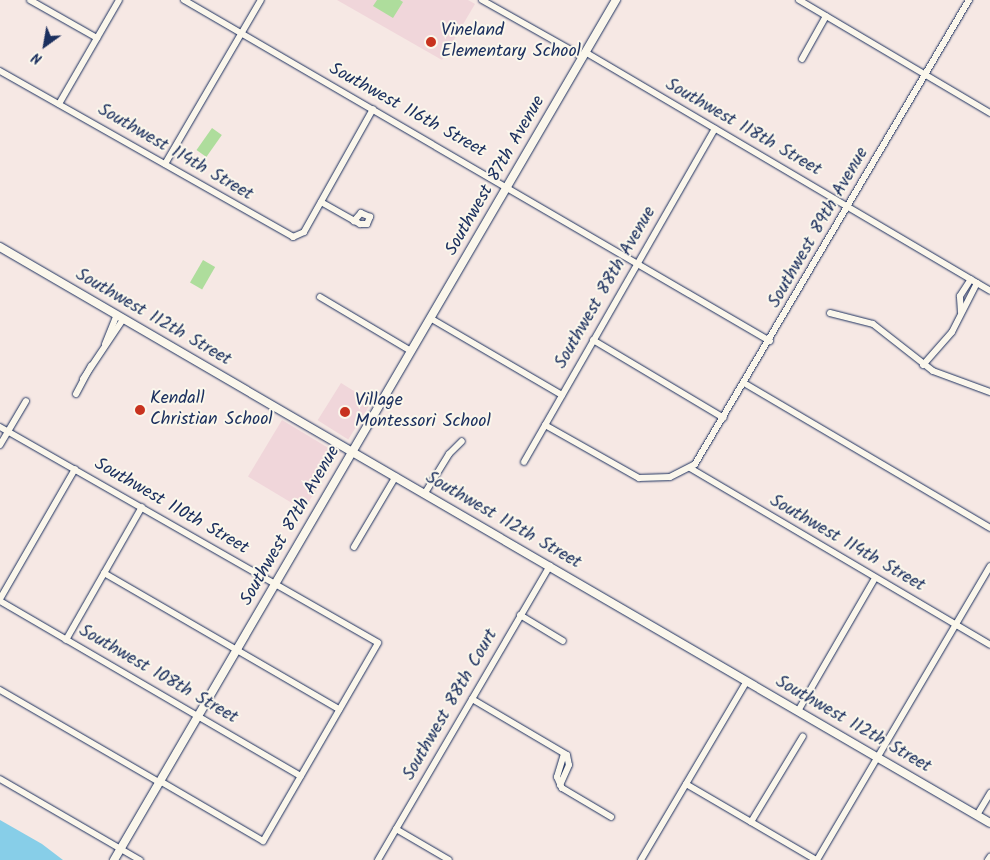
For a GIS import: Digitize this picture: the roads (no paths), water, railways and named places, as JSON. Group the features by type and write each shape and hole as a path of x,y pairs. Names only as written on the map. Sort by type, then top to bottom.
{"main road":[{"name":"Southwest 87th Avenue","path":"114,860 616,0"},
{"name":"Southwest 112th Street","path":"0,247 990,823"}],"street":[{"path":"30,0 97,38"},
{"path":"59,104 119,0"},
{"name":"Southwest 116th Street","path":"184,0 508,185 770,341"},
{"path":"165,164 261,0"},
{"name":"Southwest 118th Street","path":"482,0 715,129 990,291"},
{"path":"799,0 990,113"},
{"name":"Southwest 89th Avenue","path":"690,468 724,418 770,341 969,0"},
{"path":"802,59 826,16"},
{"name":"Southwest 114th Street","path":"0,70 291,237 302,234 373,109"},
{"name":"Southwest 88th Avenue","path":"524,462 592,340 715,129"},
{"path":"321,202 354,220"},
{"path":"923,365 952,332 974,281"},
{"path":"320,297 411,351"},
{"path":"830,313 878,326 923,365 990,392"},
{"path":"76,394 121,317"},
{"path":"430,318 562,395"},
{"path":"592,340 724,418"},
{"path":"744,384 990,528"},
{"path":"0,445 26,401"},
{"path":"544,425 635,477 661,479 690,468"},
{"name":"Southwest 110th Street","path":"0,426 378,643 339,709"},
{"path":"425,493 449,454 462,441"},
{"name":"Southwest 114th Street","path":"690,468 990,645"},
{"path":"0,600 75,469"},
{"path":"354,547 396,476"},
{"path":"66,640 142,507"},
{"name":"Southwest 88th Court","path":"378,860 550,566"},
{"path":"686,784 816,860 990,566"},
{"path":"0,690 263,841 339,709 104,573"},
{"path":"798,711 875,578"},
{"name":"Southwest 108th Street","path":"0,600 301,776"},
{"path":"520,615 564,641"},
{"path":"641,860 747,681"},
{"path":"472,699 563,752 569,765 560,786 611,817"},
{"path":"752,822 802,736"},
{"path":"0,779 140,860"},
{"path":"977,815 990,793"},
{"path":"396,829 449,860"}],"water":[{"path":"0,820 42,844 63,860 0,860"}],"place":[{"name":"Vineland Elementary School","path":"431,42"},
{"name":"Kendall Christian School","path":"140,410"},
{"name":"Village Montessori School","path":"345,412"}]}
